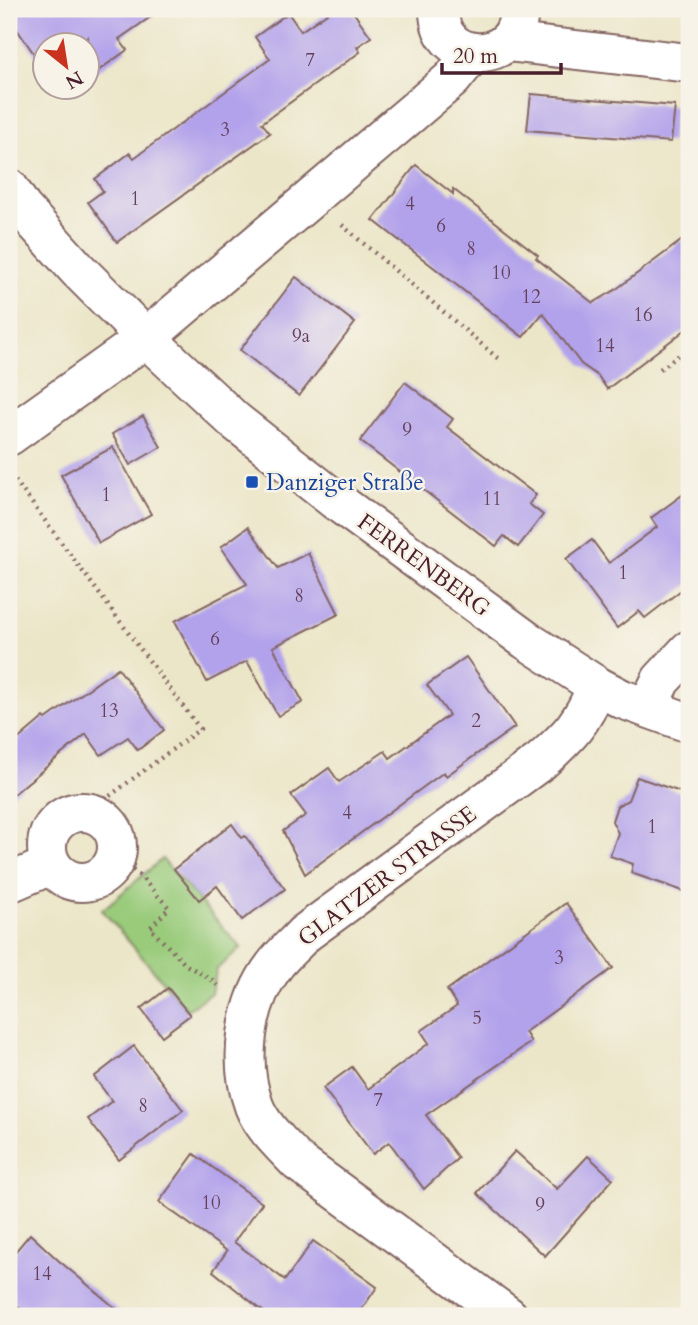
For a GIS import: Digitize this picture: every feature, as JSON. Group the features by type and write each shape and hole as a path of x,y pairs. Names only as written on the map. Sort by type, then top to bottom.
{"street":[{"path":"439,9 438,18 442,31 450,42 461,50 499,34 689,63"},
{"path":"9,436 146,338 452,79 499,34"},
{"name":"FERRENBERG","path":"9,188 22,208 68,260 146,338 235,421 335,500 526,640 597,686 689,723"},
{"path":"647,708 661,680 689,650"},
{"name":"GLATZER STRASSE","path":"508,1316 298,1162 274,1136 255,1108 244,1048 253,1007 273,967 304,934 541,761 571,734 586,714 597,686"},
{"path":"78,811 101,817 115,834 117,856 104,876 81,883 69,880 58,874 51,865 47,853 50,831 57,821 78,811"},
{"path":"9,883 51,865"}],"path":[{"path":"312,199 501,361"},
{"path":"660,369 689,348"},
{"path":"9,471 200,729 107,798 101,817"},
{"path":"117,856 141,877 169,908 150,928 186,965 214,981"}],"green space":[{"path":"162,859 241,948 217,969 211,993 187,1010 102,910"}],"building":[{"path":"9,9 162,9 119,39 127,50 102,68 102,32 32,32 32,51 9,18"},
{"path":"333,9 351,9 371,37 357,47 360,52 262,123 270,133 117,242 88,202 103,191 95,179 130,153 134,158 270,59 255,37 288,13 301,31"},
{"path":"531,94 675,106 671,142 527,130"},
{"path":"416,165 453,194 453,189 538,255 536,258 593,303 615,290 689,235 689,327 607,389 598,376 581,364 543,313 523,337 373,220"},
{"path":"296,277 355,323 299,396 240,350"},
{"path":"405,382 453,419 447,427 536,495 529,504 543,515 518,547 504,536 496,546 360,441"},
{"path":"143,416 161,447 130,465 112,434"},
{"path":"113,447 151,514 99,543 61,475"},
{"path":"689,490 689,584 645,618 639,611 617,628 566,559 592,540 609,563 657,527 651,518"},
{"path":"248,527 278,568 308,553 339,614 273,647 303,702 278,716 247,661 207,682 175,621 247,584 221,547"},
{"path":"466,657 515,727 446,776 444,772 305,874 283,831 306,815 291,795 329,768 339,782 385,751 390,758 449,715 427,685"},
{"path":"118,668 164,730 138,750 128,737 101,755 86,734 9,798 9,747 44,717 46,719"},
{"path":"637,777 689,795 689,893 631,873 633,864 610,856 618,833 612,821 617,806 628,800"},
{"path":"232,824 242,838 245,836 285,889 242,920 217,886 199,900 174,869"},
{"path":"566,903 613,968 525,1032 531,1042 426,1115 458,1158 424,1189 389,1142 373,1154 323,1088 352,1067 368,1089 429,1043 421,1031 457,1006 447,990"},
{"path":"168,988 190,1015 162,1036 141,1009"},
{"path":"134,1046 183,1110 119,1160 88,1119 112,1101 94,1077"},
{"path":"515,1151 557,1189 588,1156 613,1179 545,1256 477,1193"},
{"path":"194,1154 262,1203 234,1242 285,1280 313,1241 377,1287 357,1316 269,1316 213,1271 227,1251 159,1202"},
{"path":"30,1234 125,1316 29,1316 9,1299 9,1259"}],"place":[{"name":"Danziger Straße","path":"252,482"}]}
